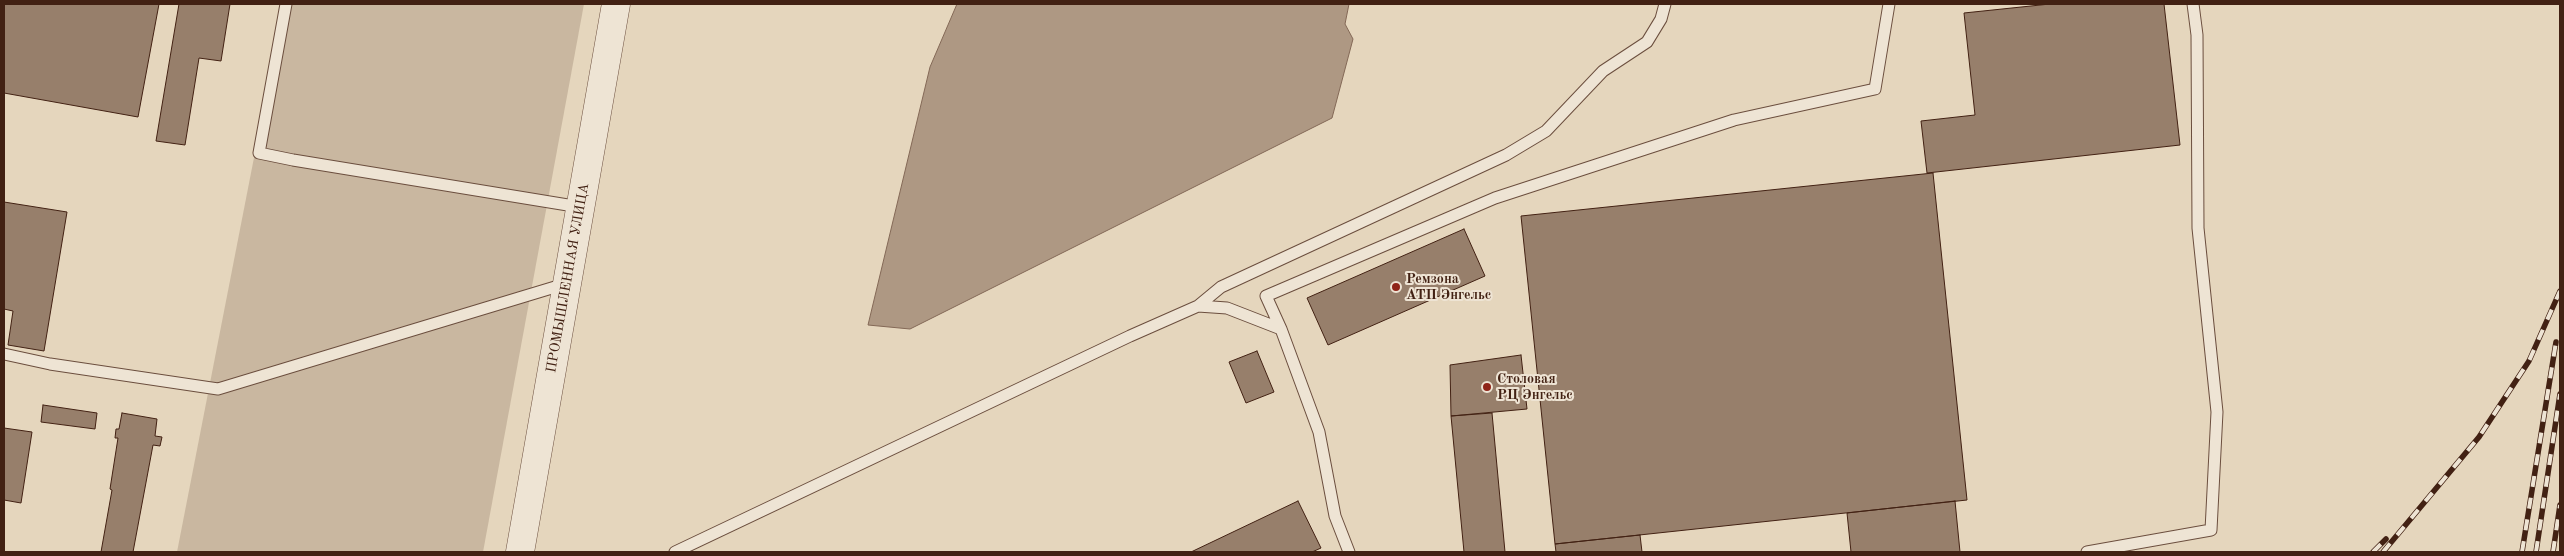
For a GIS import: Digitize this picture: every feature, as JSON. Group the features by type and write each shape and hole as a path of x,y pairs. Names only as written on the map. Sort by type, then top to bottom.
{"street":[{"name":"ПРОМЫШЛЕННАЯ УЛИЦА","path":"520,552 616,4"}],"lane":[{"path":"286,4 259,152 293,160 580,207"},
{"path":"675,552 1130,336 1198,306 1221,287 1506,155 1546,131 1604,71 1647,42 1661,19 1665,4"},
{"path":"1349,552 1335,516 1319,432 1281,329 1266,296 1495,198 1734,120 1876,88 1889,4"},
{"path":"2088,552 2211,530 2217,412 2198,228 2197,35 2193,4"},
{"path":"4,354 50,364 218,389 567,284"},
{"path":"1198,306 1227,308 1281,329"}],"shaded area":[{"path":"284,4 584,4 483,552 177,552"},
{"path":"957,4 1349,4 1345,24 1353,39 1332,118 910,329 868,325 930,67"}],"building":[{"path":"4,4 159,4 138,117 4,93"},
{"path":"179,4 230,4 221,61 199,58 185,145 156,141"},
{"path":"2050,4 2164,4 2180,145 1927,173 1921,121 1975,115 1964,13"},
{"path":"1933,173 1967,500 1555,544 1521,216"},
{"path":"4,202 67,212 44,351 8,345 13,311 4,309"},
{"name":"Ремзона АТП Энгельс","path":"1464,229 1485,276 1328,345 1307,298"},
{"path":"1257,351 1274,392 1246,403 1229,362"},
{"name":"Столовая РЦ Энгельс","path":"1521,355 1527,409 1451,416 1450,365"},
{"path":"43,405 97,413 95,429 41,422"},
{"path":"122,413 157,419 155,436 162,437 160,446 153,445 133,552 101,552 112,490 110,489 118,438 115,438 116,429 119,429"},
{"path":"1492,413 1505,552 1464,552 1451,416"},
{"path":"4,428 32,432 21,503 4,500"},
{"path":"1298,501 1321,548 1312,552 1191,552"},
{"path":"1955,501 1960,552 1851,552 1847,513"},
{"path":"1640,535 1642,552 1556,552 1555,544"}],"railway":[{"path":"2383,552 2479,437 2529,361 2560,291"},
{"path":"2522,552 2556,342"},
{"path":"2536,552 2560,394"},
{"path":"2553,552 2560,505"},
{"path":"2373,552 2386,539"}],"place":[{"name":"Ремзона АТП Энгельс","path":"1396,287"},
{"name":"Столовая РЦ Энгельс","path":"1487,387"}]}
